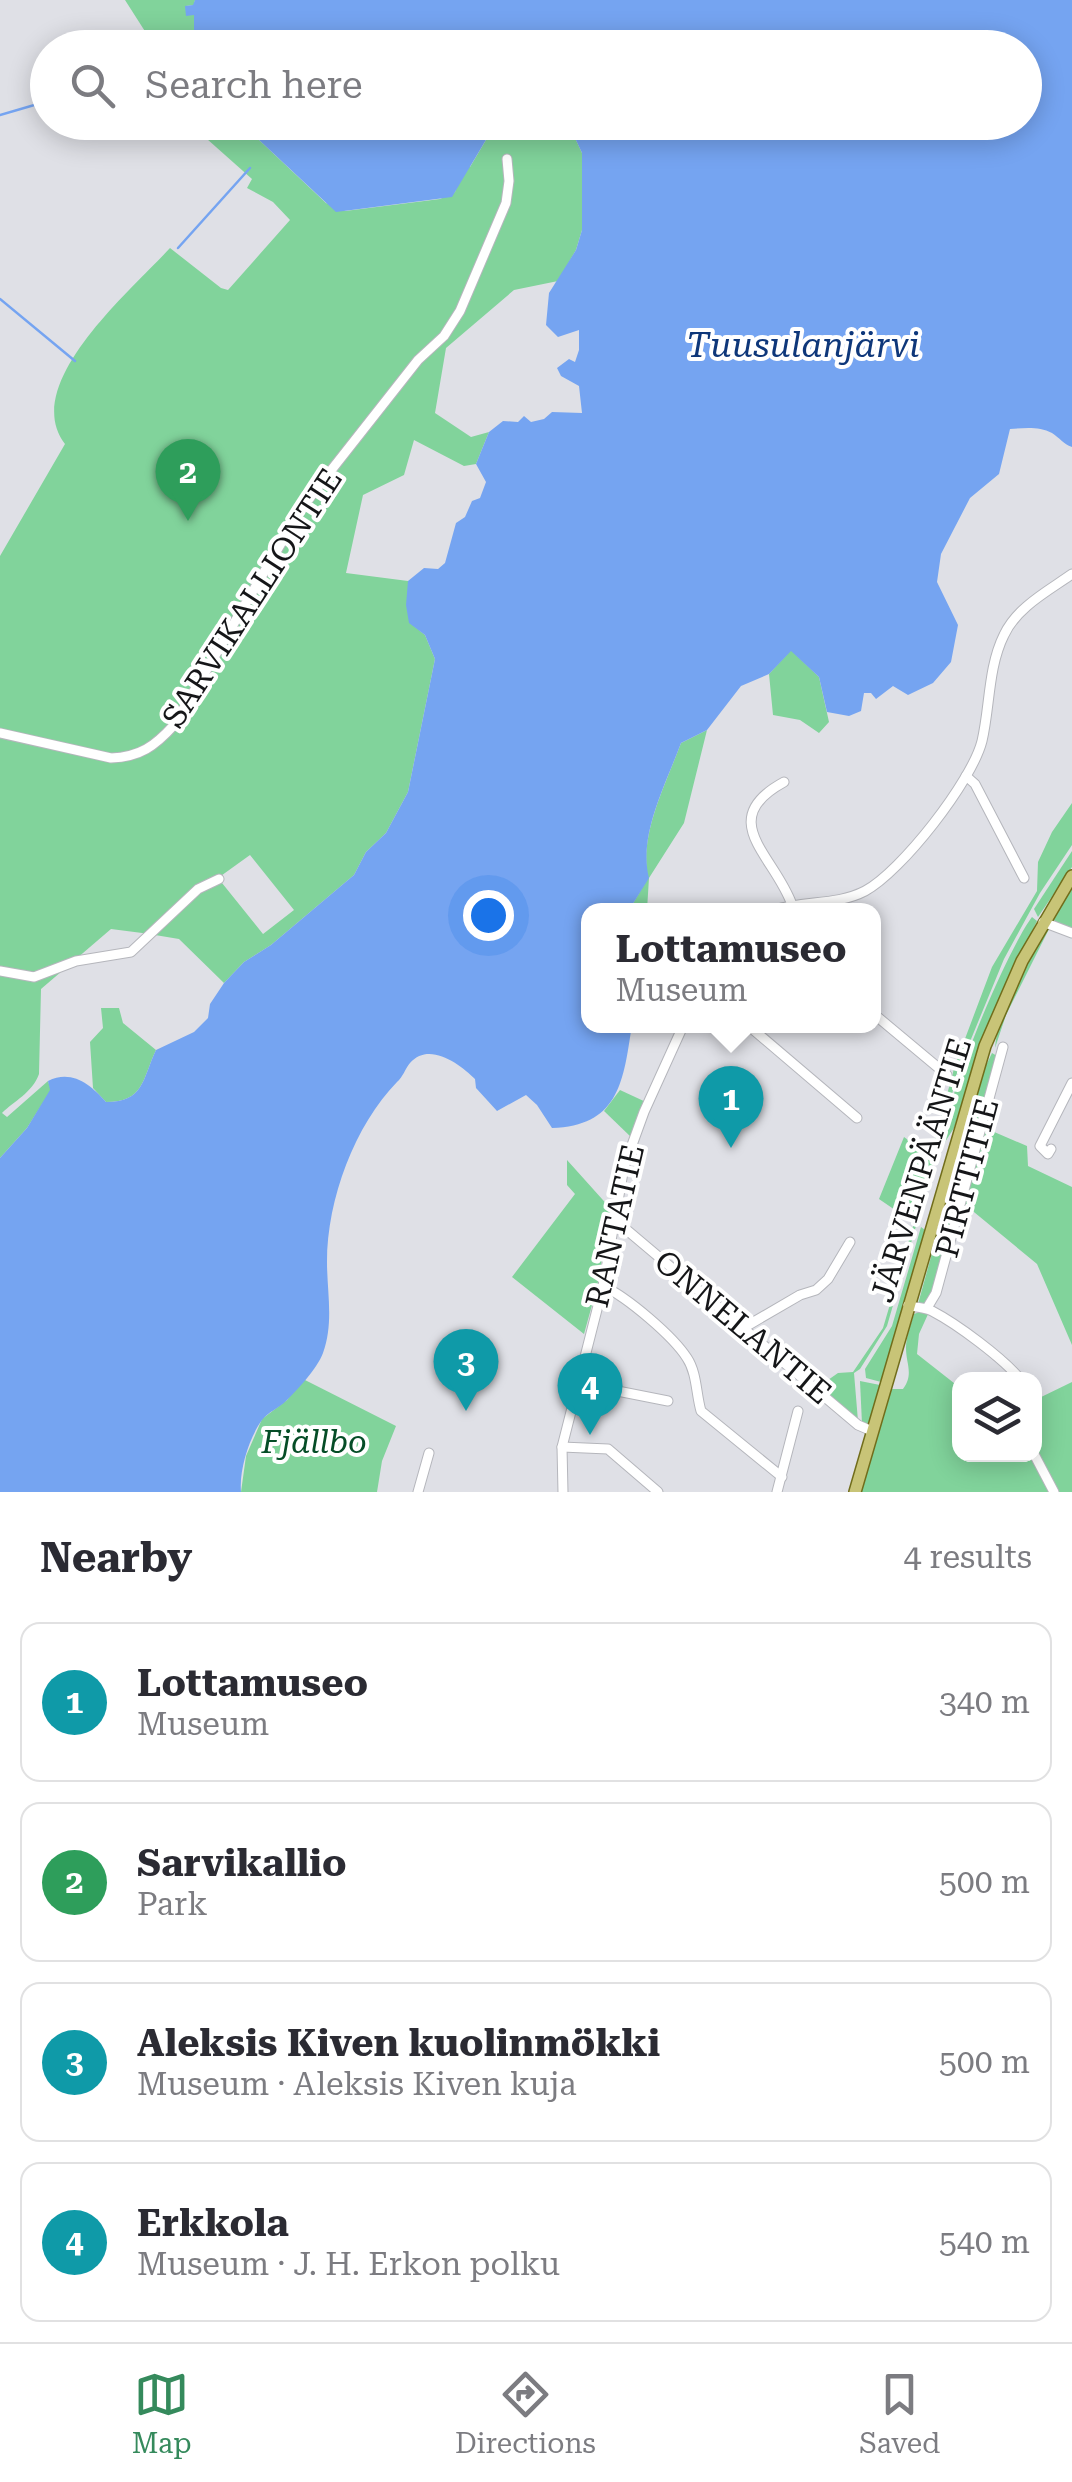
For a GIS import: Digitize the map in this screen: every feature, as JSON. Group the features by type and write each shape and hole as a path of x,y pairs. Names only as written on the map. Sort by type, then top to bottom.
{"main road":[{"name":"JÄRVENPÄÄNTIE","path":"854,1492 985,1046 1010,985 1072,876"}],"street":[{"name":"SARVIKALLIONTIE","path":"0,733 125,758 152,748 174,725 303,506 418,360 444,336 460,311 506,203 510,181 507,159"},
{"path":"812,903 842,900 866,890 886,876 928,829 966,776 982,740 1003,635 1023,609 1072,574"},
{"path":"966,776 975,784 1024,878"},
{"path":"784,782 756,805 749,822 791,903"},
{"path":"0,971 34,977 76,961 131,952 198,889 219,879"},
{"path":"1043,922 1072,933"},
{"path":"881,1020 947,1075"},
{"name":"RANTATIE","path":"563,1492 562,1447 603,1286 634,1137 679,1033"},
{"path":"756,1033 857,1118"},
{"name":"PIRTTITIE","path":"927,1308 936,1292 1003,1047"},
{"path":"1051,1149 1048,1154 1040,1146 1072,1083"},
{"name":"ONNELANTIE","path":"614,1220 745,1326 858,1425 872,1432"},
{"path":"745,1326 816,1290 828,1279 850,1242"},
{"path":"603,1286 651,1322 687,1357 694,1372 700,1411 782,1478"},
{"path":"908,1306 927,1308 1014,1372"},
{"path":"576,1383 668,1401"},
{"path":"777,1492 798,1411"},
{"path":"562,1447 608,1449 658,1492"},
{"path":"418,1492 429,1453"},
{"path":"1038,1462 1054,1492"}],"green space":[{"path":"125,0 195,0 194,5 186,6 194,14 194,30 144,30"},
{"path":"208,140 259,140 326,203 345,211 440,199 455,192 465,165 470,167 486,140 576,140 582,153 582,230 576,250 558,281 514,290 446,348 435,413 471,437 489,432 476,464 464,466 414,440 404,475 363,495 346,573 408,581 408,615 425,635 435,659 408,792 386,833 366,852 354,875 271,945 244,962 224,983 179,939 155,935 199,891 222,883 263,934 294,910 250,855 197,888 150,934 111,929 41,989 39,1074 27,1092 2,1113 7,1117 48,1081 51,1090 27,1128 0,1158 0,556 65,444 55,420 57,394 68,367 108,313 170,248 228,290 290,220 273,202 247,188 252,179"},
{"path":"791,650 819,677 829,722 819,733 800,720 773,715 769,674"},
{"path":"707,730 684,823 649,878 647,903 633,903 648,878 651,827 681,743"},
{"path":"1072,803 1072,845 1004,959 955,1078 952,1077 992,967 1037,891 1038,862"},
{"path":"1072,851 1072,867 1038,917 1034,909"},
{"path":"1072,885 1072,929 1051,921"},
{"path":"1032,917 1037,921 993,1012 954,1128 945,1142 964,1063 1007,961"},
{"path":"1049,929 1006,1015 995,1048 1007,1002"},
{"path":"101,1008 119,1008 123,1023 156,1050 140,1087 118,1101 106,1102 93,1088 90,1042 103,1028"},
{"path":"992,1053 997,1056 993,1077 932,1297 927,1305 918,1304 981,1076"},
{"path":"951,1080 955,1083 930,1175 926,1175 929,1181 887,1326 854,1373 858,1421 818,1387 838,1373 853,1372 883,1328 914,1223 879,1199 904,1137 930,1156"},
{"path":"620,1090 648,1103 632,1138 604,1111"},
{"path":"985,1128 1027,1146 1028,1166 1072,1187 1072,1345 1037,1264 963,1203"},
{"path":"567,1160 611,1209 584,1334 512,1277 575,1194 567,1185"},
{"path":"921,1227 925,1230 881,1382 866,1378 865,1369 892,1326"},
{"path":"929,1312 919,1334 917,1354 952,1382 952,1462 1042,1462 1042,1397 1072,1382 1072,1492 861,1492 890,1389 903,1389 908,1379 906,1348 914,1314"},
{"name":"Fjällbo","path":"303,1379 396,1426 382,1461 377,1492 241,1492 246,1456 262,1419 287,1400"},
{"path":"860,1381 880,1385 866,1425 862,1424"}],"water":[{"name":"Tuusulanjärvi","path":"195,0 1072,0 1072,447 1042,429 1010,429 999,474 970,498 941,554 937,582 958,625 951,662 933,683 908,695 893,686 876,699 871,693 864,693 861,711 849,716 827,712 819,677 791,651 769,674 741,686 707,730 681,743 650,827 649,878 633,903 581,903 581,1033 631,1033 620,1084 603,1110 574,1125 552,1128 526,1095 497,1111 476,1088 475,1079 444,1057 426,1054 410,1063 368,1119 338,1189 328,1238 329,1319 323,1353 301,1385 257,1427 243,1464 241,1492 0,1492 0,1158 27,1128 50,1090 48,1081 73,1078 106,1102 135,1093 156,1050 194,1032 208,1018 210,1004 224,983 244,962 271,945 354,875 366,852 386,833 408,792 435,659 425,635 409,623 408,581 424,568 438,569 445,563 456,523 465,517 472,501 480,498 486,482 476,464 489,432 503,421 518,422 524,416 531,422 552,412 582,413 579,386 561,376 557,368 569,359 575,362 579,330 558,337 546,325 549,293 576,250 582,230 582,153 576,140 1042,140 1042,30 194,30 194,15 186,16 185,6 193,5"},
{"path":"259,140 486,140 452,197 336,212"}],"waterway":[{"path":"0,115 30,106"},
{"path":"178,248 250,168"},
{"path":"0,299 75,361"}],"place":[{"name":"Sarvikallio","path":"188,521"},
{"name":"Lottamuseo","path":"731,1148"},
{"name":"Aleksis Kiven kuolinmökki","path":"466,1411"},
{"name":"Erkkola","path":"590,1435"}]}
